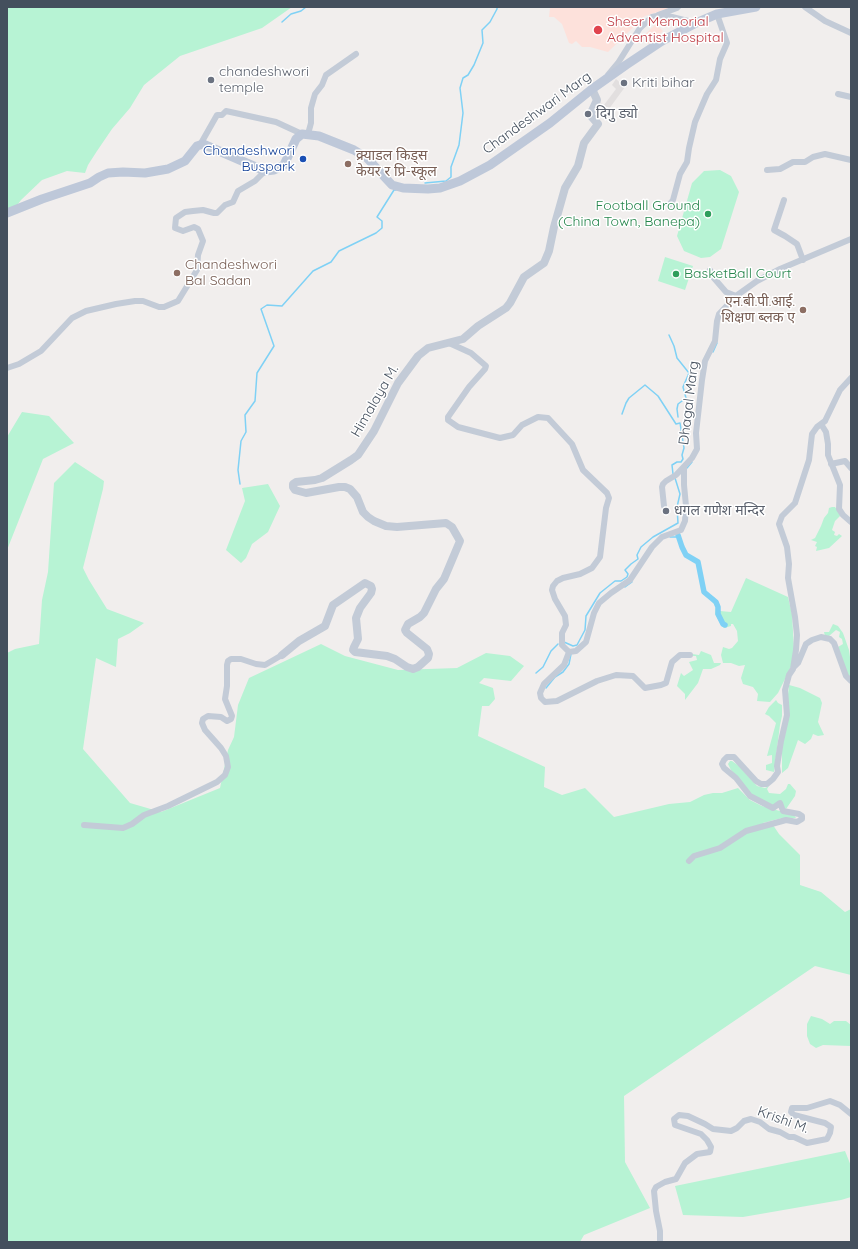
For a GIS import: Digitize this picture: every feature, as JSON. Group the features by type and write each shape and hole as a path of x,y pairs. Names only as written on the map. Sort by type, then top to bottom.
{"main road":[{"name":"Chandeshwari Marg","path":"305,134 319,136 354,150 367,158 392,185 404,188 440,188 460,181 490,166 550,123 600,83 656,45 696,23 717,14 756,7"},
{"path":"7,213 42,199 90,183 108,173 144,173 168,169 185,161 197,146 200,145 208,145 265,171 274,170 284,165 296,139 305,134"}],"street":[{"path":"600,83 618,63 640,28 649,18 678,7"},
{"path":"805,7 825,21 851,33"},
{"path":"669,205 673,200 680,174 688,162 689,148 695,122 716,80 720,59 727,43 717,14"},
{"path":"657,15 696,23"},
{"path":"200,145 218,116 222,115 226,111 276,122 305,134 311,123 311,108 314,98 326,76 356,54"},
{"name":"Himalaya M.","path":"282,655 299,641 326,626 333,605 365,583 371,586 372,590 357,613 356,623 358,639 353,650 359,654 387,656 410,668 418,667 428,658 429,654 427,649 405,630 408,624 424,613 436,589 444,579 460,541 452,527 446,523 397,527 386,526 374,521 363,512 357,497 350,489 339,487 298,492 294,490 293,484 296,482 322,478 358,455 374,431 398,383 418,356 428,348 463,339 478,326 506,308 524,277 544,263 549,251 565,188 578,166 584,143 598,124 590,113 597,100 592,89"},
{"path":"838,94 851,97"},
{"path":"766,170 780,169 793,162 805,162 814,157 825,154 851,160"},
{"path":"7,368 19,364 41,351 72,318 86,311 136,301 143,301 159,307 164,307 178,301 197,270 198,255 204,241 198,229 194,228 184,231 174,228 176,218 185,212 193,211 203,210 214,214 217,213 225,205 233,202 238,191 255,181 265,171"},
{"path":"784,200 774,230 797,244 803,260"},
{"name":"Dhagal Marg","path":"664,506 662,487 666,481 676,475 684,467 692,458 697,449 696,433 705,361 715,341 719,314 736,296 758,281 780,269 851,239"},
{"path":"710,270 713,277 726,292 736,296"},
{"path":"449,343 472,354 486,366 483,372 469,387 448,417 448,420 458,427 500,438 513,435 522,425 538,417 548,418 572,444 583,470 607,493 608,498 600,557 592,568 580,574 557,581 552,590 555,599 565,616 566,625 562,633 562,645 569,652"},
{"path":"851,378 840,390 825,421 821,424 826,432 828,455 840,485 839,509 851,522"},
{"path":"793,668 797,635 788,578 789,564 786,540 779,524 782,516 795,503 809,460 812,434 817,427 825,421"},
{"path":"831,464 845,461 851,468"},
{"path":"569,652 576,651 586,642 594,613 599,603 610,593 630,580 652,547 662,537 681,530 685,521 686,506 684,467"},
{"path":"689,861 694,856 720,848 746,831 786,820 797,822 802,819 802,816 799,814 783,811 780,803 773,808 750,796 736,778 724,768 722,764 727,758 734,757 756,781 761,784 767,784 778,772 777,766 781,740 787,715 785,690 786,683 793,668 798,663 806,644 821,637 830,639 834,643 846,676 851,680"},
{"path":"569,652 564,665 544,684 540,693 541,698 545,702 557,701 598,681 616,675 633,676 645,688 661,685 666,683 672,662 680,656 690,655"},
{"path":"84,825 123,828 132,824 144,815 168,806 218,782 224,775 228,766 226,756 205,730 202,723 203,719 208,716 221,717 227,721 232,716 225,700 228,661 231,658 241,659 256,664 265,665 282,655"},
{"name":"Krishi M.","path":"660,1242 660,1231 654,1191 665,1182 676,1179 685,1163 697,1154 710,1152 711,1147 702,1134 675,1125 674,1119 679,1115 688,1116 713,1129 731,1131 737,1128 744,1121 751,1119 760,1122 769,1129 808,1143 827,1139 831,1128 825,1123 794,1115 791,1112 792,1108 807,1108 830,1102 840,1105 851,1114"}],"shaded area":[{"name":"Sheer Memorial Adventist Hospital","path":"673,7 645,16 608,52 590,47 582,47 576,41 572,44 569,43 562,24 554,17 549,17 550,8"},
{"path":"656,24 663,31 649,44 642,37"},
{"path":"616,79 625,87 606,113 597,106 600,102 604,105 616,89 612,85"}],"green space":[{"path":"7,7 292,7 262,28 180,56 144,85 130,108 112,129 97,151 85,173 67,171 42,180 21,200 15,208 7,211"},
{"name":"Football Ground (China Town, Banepa)","path":"720,170 731,176 739,192 721,249 710,257 701,258 684,251 677,236 692,183 704,171"},
{"name":"BasketBall Court","path":"665,257 693,266 685,290 658,281"},
{"path":"22,412 49,416 74,443 43,459 7,550 7,437"},
{"path":"75,462 104,481 83,568 107,609 144,623 118,639 116,667 96,658 83,749 130,803 161,812 220,788 228,750 234,737 238,705 249,678 321,644 345,656 398,670 457,668 486,653 510,656 524,666 511,681 484,678 479,683 493,688 495,699 489,706 482,706 478,736 545,767 544,787 562,795 585,788 614,817 669,804 690,802 704,795 722,793 738,788 750,800 762,806 794,815 796,818 782,818 763,823 773,825 779,834 800,855 800,885 821,892 845,912 851,909 851,975 815,966 624,1096 625,1162 650,1208 584,1235 580,1242 7,1242 7,653 15,649 39,644 42,600 48,572 54,483"},
{"path":"268,484 280,506 268,532 252,544 246,558 241,563 226,550 245,501 242,488"},
{"path":"835,507 841,515 835,521 832,530 835,532 834,535 837,536 839,534 842,536 829,548 816,551 817,547 815,546 817,542 811,540 815,538 824,518 828,513 829,508"},
{"path":"746,578 788,597 792,614 794,649 791,667 778,693 770,702 757,701 758,694 753,687 743,684 741,678 745,665 739,666 731,663 723,663 721,655 723,647 729,649 732,648 738,641 737,631 733,624 731,624 731,626 724,628 721,625 715,614 716,607 708,596 704,594 706,592 715,598 719,605 720,611 731,612"},
{"path":"833,624 838,626 843,633 849,650 851,679 846,674 838,647 843,644 842,639 839,637 840,632 836,630 829,636 825,636 824,632 829,632"},
{"path":"701,651 711,655 714,663 721,663 720,665 711,669 703,669 698,683 685,700 685,694 677,686 681,673 684,676 693,670 689,662 697,660 696,656 689,656 692,654 699,655"},
{"path":"789,685 800,688 820,698 822,703 818,722 824,735 818,736 813,734 811,739 805,744 798,740 788,768 782,773 782,750"},
{"path":"776,700 782,705 782,716 774,772 766,770 766,765 772,763 772,755 767,756 776,723 765,714"},
{"path":"730,761 739,766 757,786 765,788 769,786 767,789 769,793 780,794 786,789 788,784 790,784 796,791 795,796 786,809 773,807 751,795 731,770 728,764"},
{"path":"811,1016 822,1019 830,1024 834,1021 846,1021 851,1025 851,1046 823,1045 816,1048 810,1044 807,1036 807,1024"},
{"path":"845,1151 851,1166 851,1197 743,1217 683,1215 675,1186"}],"waterway":[{"path":"282,22 291,14 301,11 306,7"},
{"path":"425,183 446,181 451,177 451,167 459,145 463,113 460,88 463,78 468,75 474,65 483,43 482,30 490,22 497,7"},
{"path":"240,484 238,470 241,441 246,432 245,415 255,401 257,373 274,346 261,309 267,305 282,306 313,271 331,262 339,251 376,233 382,228 382,221 377,217 394,190 396,190"},
{"path":"669,335 677,358 689,373 683,387 686,398 678,404 678,417"},
{"path":"713,352 717,343"},
{"path":"622,414 629,398 645,385 658,396 676,424 680,423"},
{"path":"673,474 672,465 677,462 681,462 683,459 682,455 684,448 680,423"},
{"path":"687,468 692,462"},
{"path":"564,642 573,646 577,645 585,630 586,616 600,593 615,581 621,581 627,577 628,574 625,570 638,559 637,555 641,547 653,537 678,523 677,507 680,494 675,478"},
{"path":"670,537 677,537 678,535"},
{"path":"678,535 686,555 698,562 704,592 716,602 718,614 725,625"},
{"path":"625,587 632,582"},
{"path":"536,673 543,667 551,651 558,644"},
{"path":"546,688 555,677 563,672 569,664 571,654"}],"place":[{"name":"Sheer Memorial Adventist Hospital","path":"598,30"},
{"name":"chandeshwori temple","path":"211,80"},
{"name":"Kriti bihar","path":"624,83"},
{"name":"दिगु ड्यो","path":"588,114"},
{"name":"Chandeshwori Buspark","path":"303,159"},
{"name":"क्र्याडल किड्स केयर र प्रि-स्कूल","path":"348,164"},
{"name":"Football Ground (China Town, Banepa)","path":"708,214"},
{"name":"Chandeshwori Bal Sadan","path":"177,273"},
{"name":"BasketBall Court","path":"676,274"},
{"name":"एन.बी.पी.आई. शिक्षण ब्लक ए","path":"803,310"},
{"name":"धगल गणेश मन्दिर","path":"666,511"}]}
